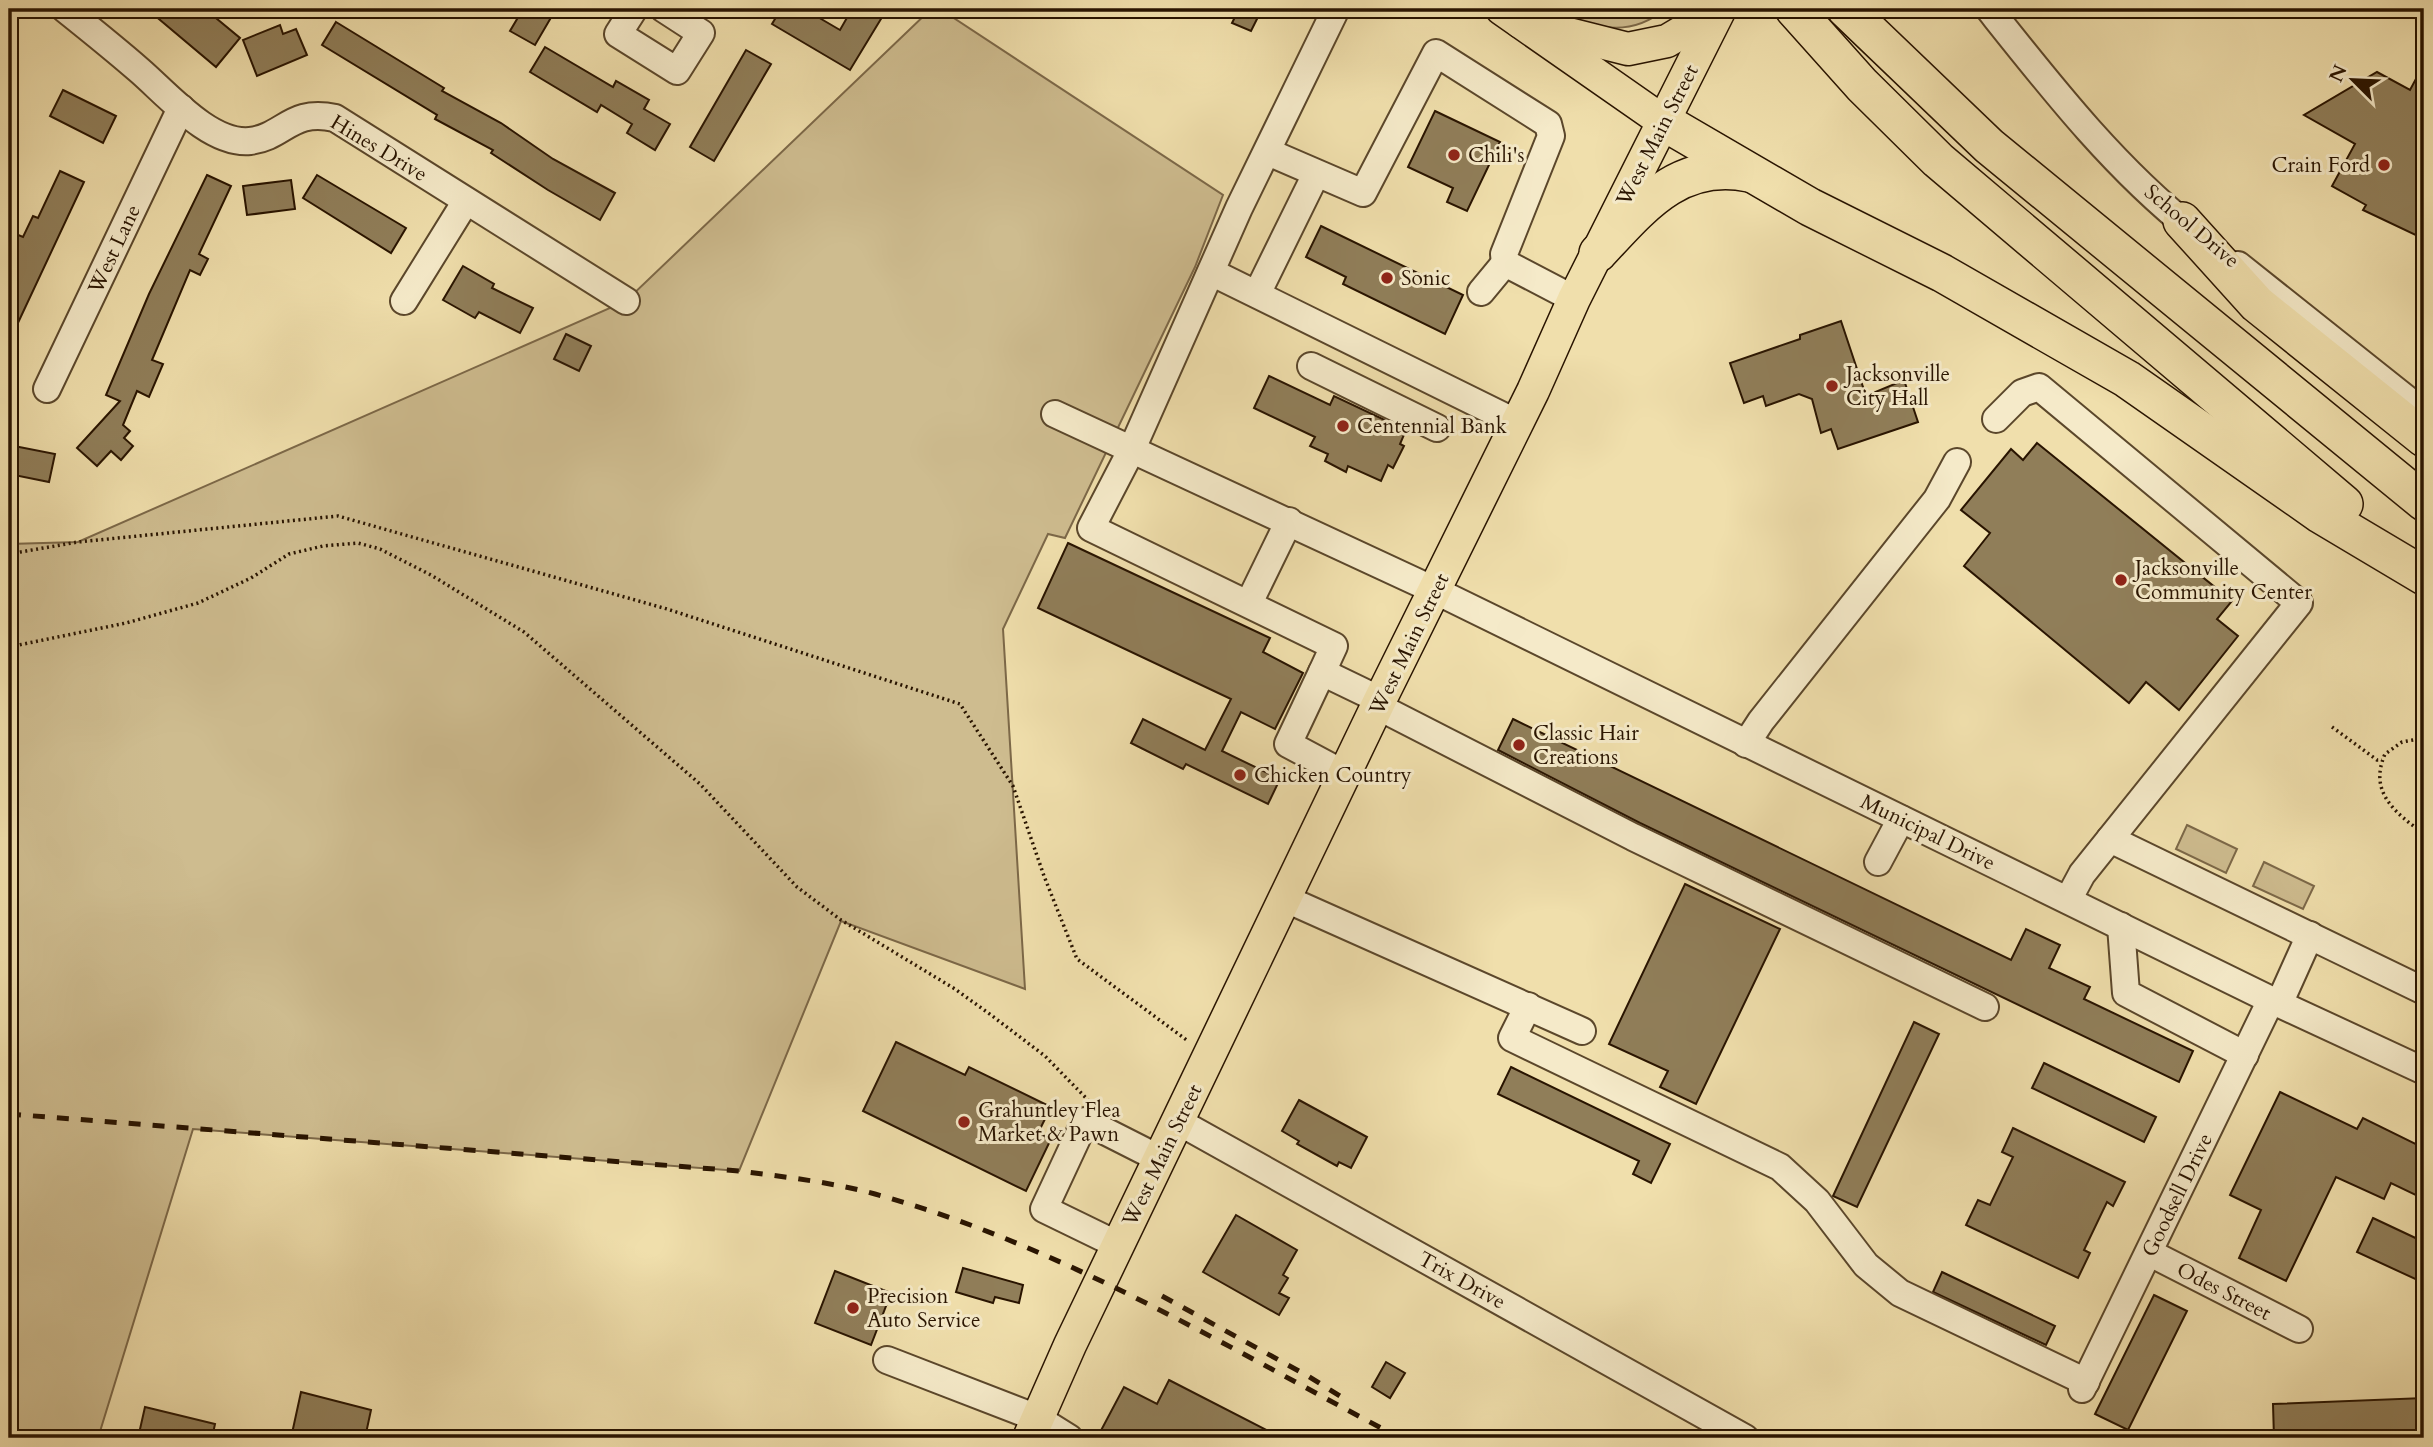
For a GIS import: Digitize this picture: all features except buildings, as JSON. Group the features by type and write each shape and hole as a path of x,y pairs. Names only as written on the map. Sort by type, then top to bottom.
{"highway":[{"path":"1846,9 1989,146 2424,502"},
{"path":"1804,20 1938,160 2424,574"},
{"path":"1664,122 1751,174 1942,273 2127,379 2320,514 2424,574"},
{"path":"1598,253 1649,199 1691,175 1729,169 1751,174"},
{"path":"2182,221 2257,304 2424,438"}],"main road":[{"path":"1512,15 1628,49 1667,41 1720,10"},
{"name":"West Main Street","path":"1033,1428 1118,1245 1517,423 1574,299 1720,10"},
{"path":"1512,15 1664,122"}],"street":[{"name":"Hines Drive","path":"65,9 181,108 215,133 250,141 297,118 320,115 335,118 626,301"},
{"path":"634,9 618,34 677,71 701,33 668,10"},
{"path":"1336,9 1210,272 1132,449 1091,528 1334,646 1288,744 1346,775"},
{"name":"School Drive","path":"1989,9 2095,136 2182,221 2424,413"},
{"path":"1268,152 1357,192 1367,190 1436,53 1548,124 1551,130 1504,254 1505,263 1481,292"},
{"name":"West Lane","path":"47,389 181,108"},
{"path":"1257,294 1316,174"},
{"path":"404,301 466,201"},
{"path":"1505,263 1574,299"},
{"path":"1210,272 1517,423"},
{"path":"1311,366 1437,428"},
{"path":"1996,419 2022,393 2039,387 2299,603 2082,874 2068,900"},
{"name":"Municipal Drive","path":"1055,414 1434,590 2275,1002 2424,1071"},
{"path":"1746,744 1760,721 1937,499 1957,462"},
{"path":"1249,604 1289,521"},
{"path":"1322,672 1609,826 1985,1007"},
{"path":"1878,862 1901,819"},
{"path":"2110,839 2424,991"},
{"path":"1286,899 1582,1031"},
{"path":"2121,926 2126,993 2245,1055"},
{"name":"Goodsell Drive","path":"1528,1006 1511,1038 1780,1167 1816,1201 1866,1265 1900,1293 2084,1385 2245,1055 2310,935"},
{"path":"1118,1245 1044,1209 1086,1121 1160,1159"},
{"name":"Trix Drive","path":"1179,1122 1745,1438"},
{"name":"Odes Street","path":"2150,1253 2299,1329"},
{"path":"887,1360 1033,1428 1069,1438"}],"path":[{"path":"9,554 78,542 338,516 667,609 960,704 1013,786 1044,876 1077,958 1210,1057"},
{"path":"9,647 126,623 198,603 251,578 289,554 323,546 358,544 380,549 431,575 524,632 700,784 797,887 841,920 955,989 991,1015 1045,1056 1093,1105"},
{"path":"2332,727 2382,760"},
{"path":"2424,738 2402,742 2385,754 2379,785 2388,805 2424,834"}],"shaded area":[{"path":"931,9 940,9 1223,195 1195,267 1065,538 1048,534 1003,629 1025,989 841,921 739,1171 193,1129 98,1438 9,1438 9,544 78,542 626,301"},
{"path":"1557,9 1665,9 1639,24 1612,27 1584,22"},
{"path":"2187,825 2237,849 2226,873 2176,849"},
{"path":"2264,862 2314,886 2303,909 2253,886"}],"railway":[{"path":"9,1114 739,1171 858,1190 944,1215 1078,1270 1208,1335 1400,1438"},
{"path":"1162,1296 1343,1398"}],"place":[{"name":"Chili's","path":"1454,155"},
{"name":"Crain Ford","path":"2384,165"},
{"name":"Sonic","path":"1387,278"},
{"name":"Jacksonville City Hall","path":"1832,386"},
{"name":"Centennial Bank","path":"1343,426"},
{"name":"Jacksonville Community Center","path":"2121,580"},
{"name":"Classic Hair Creations","path":"1519,745"},
{"name":"Chicken Country","path":"1240,775"},
{"name":"Grahuntley Flea Market & Pawn","path":"964,1122"},
{"name":"Precision Auto Service","path":"853,1308"}]}
